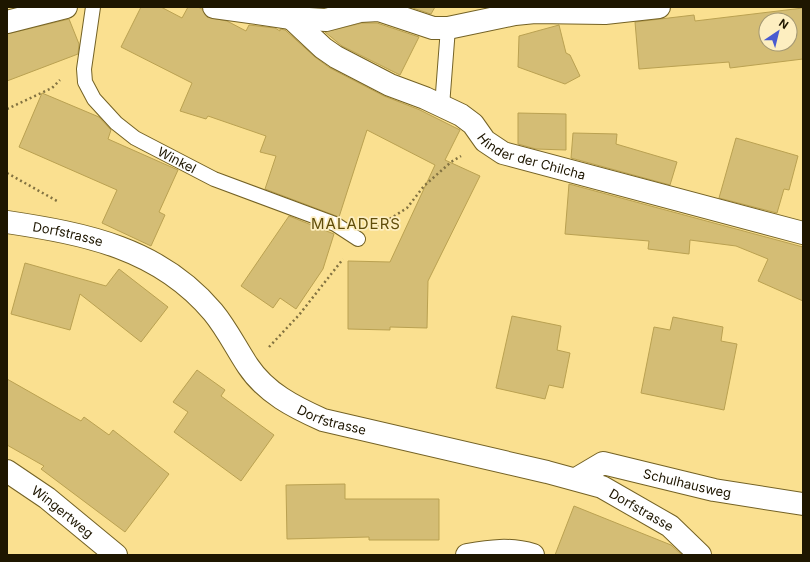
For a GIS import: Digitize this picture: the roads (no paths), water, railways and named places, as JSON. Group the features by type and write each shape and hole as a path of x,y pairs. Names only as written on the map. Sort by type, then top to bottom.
{"street":[{"path":"7,22 66,7"},
{"path":"214,7 291,18 326,20 360,11 378,9 433,28 448,28 468,15 535,12 605,13 659,7"},
{"name":"Hinder der Chilcha","path":"291,18 323,48 336,57 390,85 461,115 473,124 485,141 503,153 803,233"},
{"name":"Dorfstrasse","path":"7,222 96,238 138,254 160,266 180,280 213,312 229,333 248,367 262,383 282,399 309,414 323,420 576,479 602,487 670,526 700,555"},
{"name":"Schulhausweg","path":"576,479 603,464 714,490 803,504"},
{"name":"Wingertweg","path":"7,471 47,498 116,555"},
{"path":"467,555 498,550 521,552 533,555"}],"lane":[{"name":"Winkel","path":"93,7 84,69 85,82 94,99 116,123 135,138 214,179 335,224 358,239"},
{"path":"442,106 448,28"}],"district":[{"name":"MALADERS","path":"356,224"}]}
